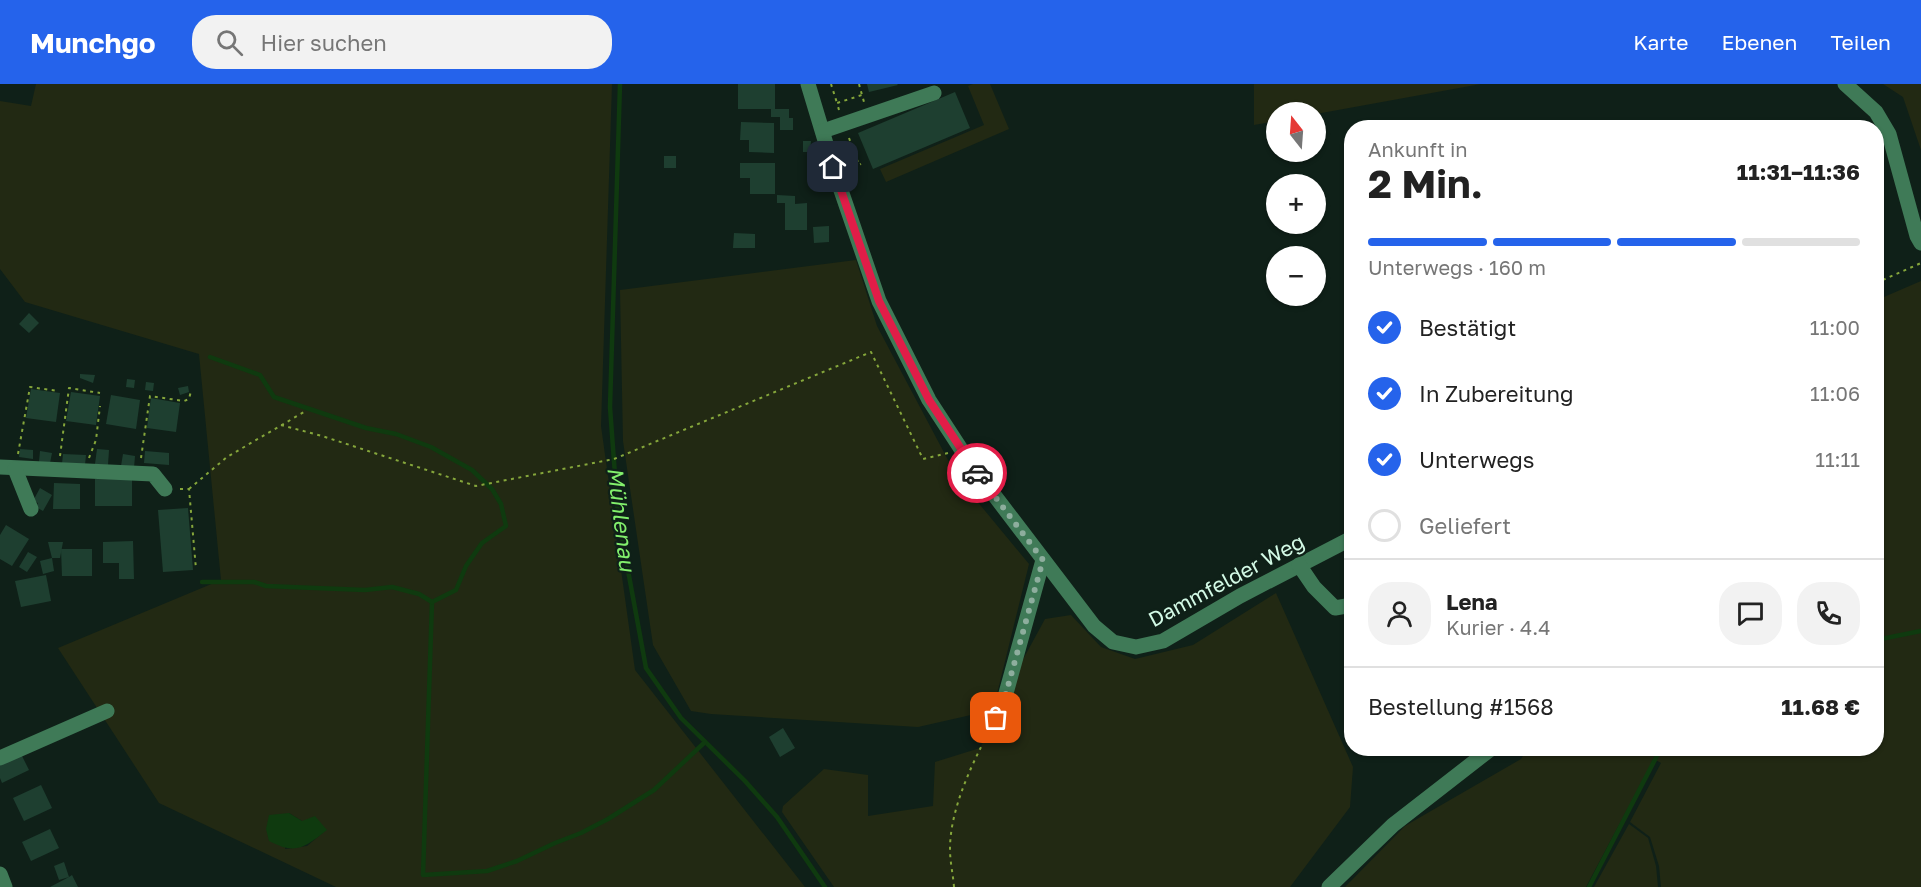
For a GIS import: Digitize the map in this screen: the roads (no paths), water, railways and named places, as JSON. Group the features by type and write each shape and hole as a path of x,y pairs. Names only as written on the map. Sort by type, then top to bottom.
{"street":[{"name":"Dammfelder Weg","path":"807,84 879,301 929,400 961,450 1094,626 1113,642 1136,647 1163,641 1240,596 1344,542"},
{"path":"1845,84 1876,112 1881,120"},
{"path":"823,131 934,93"},
{"path":"1884,126 1889,134 1917,236 1921,243"},
{"path":"8,468 153,474 165,489"},
{"path":"8,468 31,509"},
{"path":"989,731 1003,704 1043,560"},
{"path":"1299,565 1314,587 1335,608 1344,606"},
{"path":"0,758 107,711"},
{"path":"1329,887 1393,825 1482,756"},
{"path":"0,874 5,887"}],"waterway":[{"name":"Mühlenau","path":"620,84 610,407 618,516 646,668 681,718 745,781 777,817 825,887"},
{"path":"210,357 260,375 274,397 431,447 472,470 492,489 501,504 506,526 482,543 466,566 456,590 432,602 423,875 487,871 517,861 581,833 654,790 705,742"},
{"path":"202,582 254,582 266,586 365,590 392,587 419,594 432,602"},
{"path":"1884,638 1921,631"},
{"path":"1589,887 1657,756"}]}
